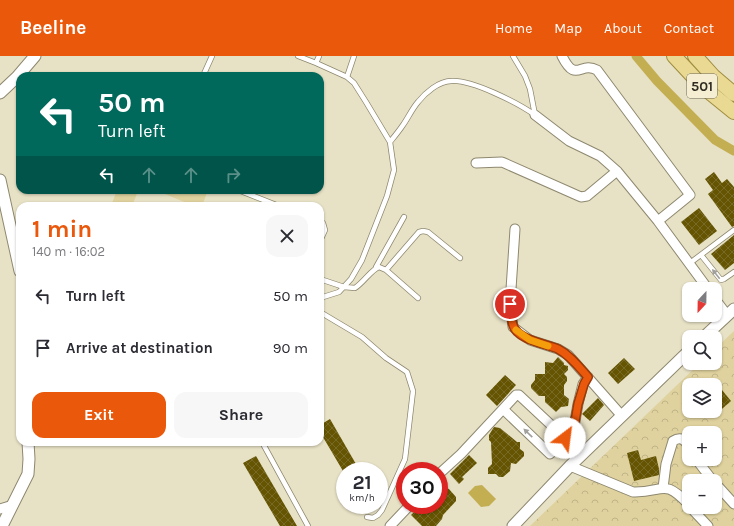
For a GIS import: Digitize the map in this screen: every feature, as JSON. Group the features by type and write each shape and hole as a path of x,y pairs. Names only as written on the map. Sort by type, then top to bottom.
{"main road":[{"name":"501","path":"674,56 702,86 734,112"},
{"name":"501","path":"695,56 713,76 734,94"},
{"path":"702,86 707,87 713,76"}],"street":[{"path":"21,72 35,56"},
{"path":"562,56 570,69 578,70 589,67 597,70 690,195 658,221"},
{"path":"0,93 16,78"},
{"path":"535,115 569,141 600,156 617,171 658,221 703,282"},
{"path":"476,163 502,162 581,198 587,196 617,171"},
{"path":"0,180 16,250"},
{"path":"515,229 510,304 513,327 530,340 558,349 568,355 622,416"},
{"path":"712,330 731,312 722,305"},
{"path":"513,526 570,466 682,358"},
{"path":"503,409 550,454 574,427 578,404 584,384 588,377"},
{"path":"448,466 516,395 519,395 565,438"},
{"path":"663,488 666,464 673,441 678,438 682,438"},
{"path":"2,526 28,474 28,446"},
{"path":"570,466 633,492 644,492 663,488 671,489 682,498"},
{"path":"701,466 708,474"},
{"path":"722,491 734,504"},
{"path":"0,509 13,505"},
{"path":"390,526 401,514"},
{"path":"697,514 708,526"}],"lane":[{"path":"205,72 212,56"},
{"path":"298,56 347,77 366,102 390,142 394,170 387,196 362,260 351,279 339,292 324,297"},
{"path":"316,63 319,56"},
{"path":"347,77 354,56"},
{"path":"513,56 525,76 530,89 535,115"},
{"path":"390,142 403,126 417,102 426,94 449,80 460,80 470,83 516,103 535,115"},
{"path":"248,194 269,202"},
{"path":"324,280 344,287 356,288 376,267 404,217"},
{"path":"690,263 734,230"},
{"path":"386,270 419,232 423,231 428,232 460,258"},
{"path":"701,255 721,280 734,272"},
{"path":"376,267 386,270 418,298"},
{"path":"324,314 362,337 386,358 407,372 413,391 405,459 382,510 374,518 367,517"},
{"path":"264,446 308,526"}],"green space":[{"path":"116,194 137,194 134,202 112,202"},
{"path":"165,194 206,194 204,202 184,202"},
{"path":"734,331 734,526 530,526 682,380 682,418 722,418 722,378 684,378 693,370 722,370 722,342"}],"shaded area":[{"path":"482,485 496,499 489,506 481,507 468,493 475,486"}],"building":[{"path":"714,172 722,183 727,179 734,187 734,226 732,227 708,194 713,190 705,179"},
{"path":"699,208 717,231 699,245 681,222"},
{"path":"734,235 734,263 725,270 711,254"},
{"path":"558,357 564,365 568,366 568,370 564,374 567,377 567,381 564,385 564,395 569,399 568,406 561,407 556,412 545,402 545,396 539,396 531,388 531,385 535,380 535,374 545,374 545,362 553,363"},
{"path":"624,358 635,369 618,384 608,373"},
{"path":"505,375 516,385 497,406 486,395"},
{"path":"722,390 731,401 722,409"},
{"path":"598,398 604,405 590,421 582,414"},
{"path":"330,419 355,462 338,462 324,439 324,423"},
{"path":"494,427 500,428 517,442 520,442 520,449 524,452 524,456 516,464 511,463 510,471 503,477 499,477 496,474 488,474 488,468 492,464 491,442 489,440 489,435"},
{"path":"638,450 641,460 656,456 659,475 634,481 627,453"},
{"path":"469,455 477,463 462,477 464,479 459,484 450,474"},
{"path":"256,456 297,526 280,526 243,463"},
{"path":"448,489 456,497 456,501 448,510"},
{"path":"444,514 436,526 422,526 411,515"}],"waterway":[{"path":"636,56 657,81 715,140 734,151"}],"slow traffic":[{"path":"516,330 530,340 548,346"}],"route":[{"path":"510,304 513,327 518,332 530,340 558,349 568,355 588,377 584,384 578,404 574,427 565,438"}]}
